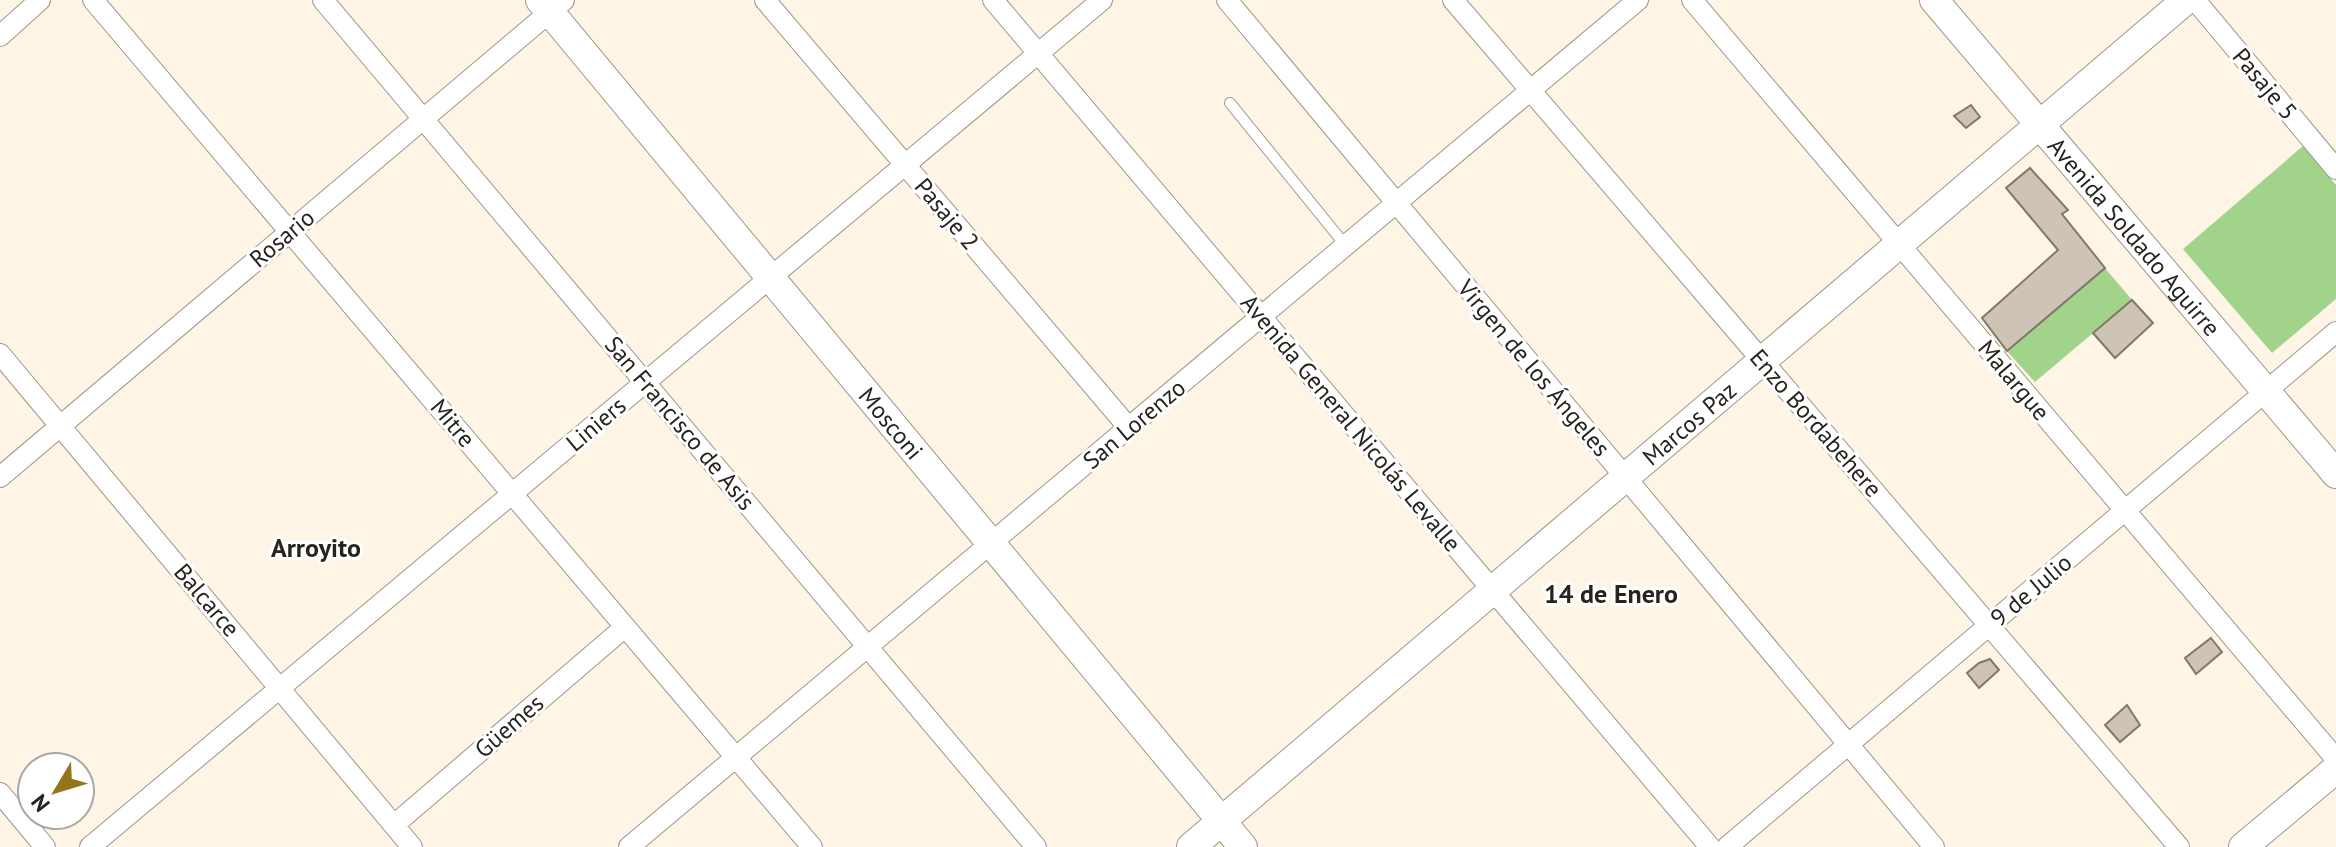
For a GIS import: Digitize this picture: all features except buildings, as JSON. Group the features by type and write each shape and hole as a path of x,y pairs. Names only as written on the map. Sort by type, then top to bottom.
{"street":[{"path":"0,36 40,0"},
{"name":"Mitre","path":"93,0 812,847"},
{"name":"San Francisco de Asis","path":"323,0 1036,847"},
{"name":"Pasaje 2","path":"765,0 1129,428"},
{"name":"Avenida General Nicolás Levalle","path":"993,0 1710,847"},
{"name":"Liniers","path":"90,847 1102,0"},
{"name":"Virgen de los Ángeles","path":"1227,0 1934,847"},
{"name":"Enzo Bordabehere","path":"1453,0 2179,847"},
{"name":"San Lorenzo","path":"629,847 1638,0"},
{"name":"Malargue","path":"1692,0 2336,759"},
{"name":"Avenida Soldado Aguirre","path":"1934,0 2047,118 2273,385 2336,474"},
{"name":"Avenida Soldado Aguirre","path":"1959,0 2047,118"},
{"name":"Marcos Paz","path":"1191,847 2186,0"},
{"name":"Pasaje 5","path":"2195,0 2336,169"},
{"name":"Rosario","path":"0,477 423,119 551,4"},
{"name":"Mosconi","path":"551,4 771,277 1243,847"},
{"name":"9 de Julio","path":"1727,847 2336,332"},
{"name":"Balcarce","path":"0,354 412,847"},
{"name":"Avenida Soldado Aguirre","path":"2273,385 2336,445"},
{"name":"Güemes","path":"394,825 625,627"},
{"path":"2243,847 2336,769"},
{"path":"0,793 45,847"}],"lane":[{"path":"1230,103 1346,246"}],"green space":[{"path":"2303,146 2336,185 2336,299 2272,353 2183,249"},
{"path":"2105,268 2132,300 2035,382 2007,351"}],"district":[{"name":"Arroyito","path":"316,547"},
{"name":"14 de Enero","path":"1611,593"}]}
